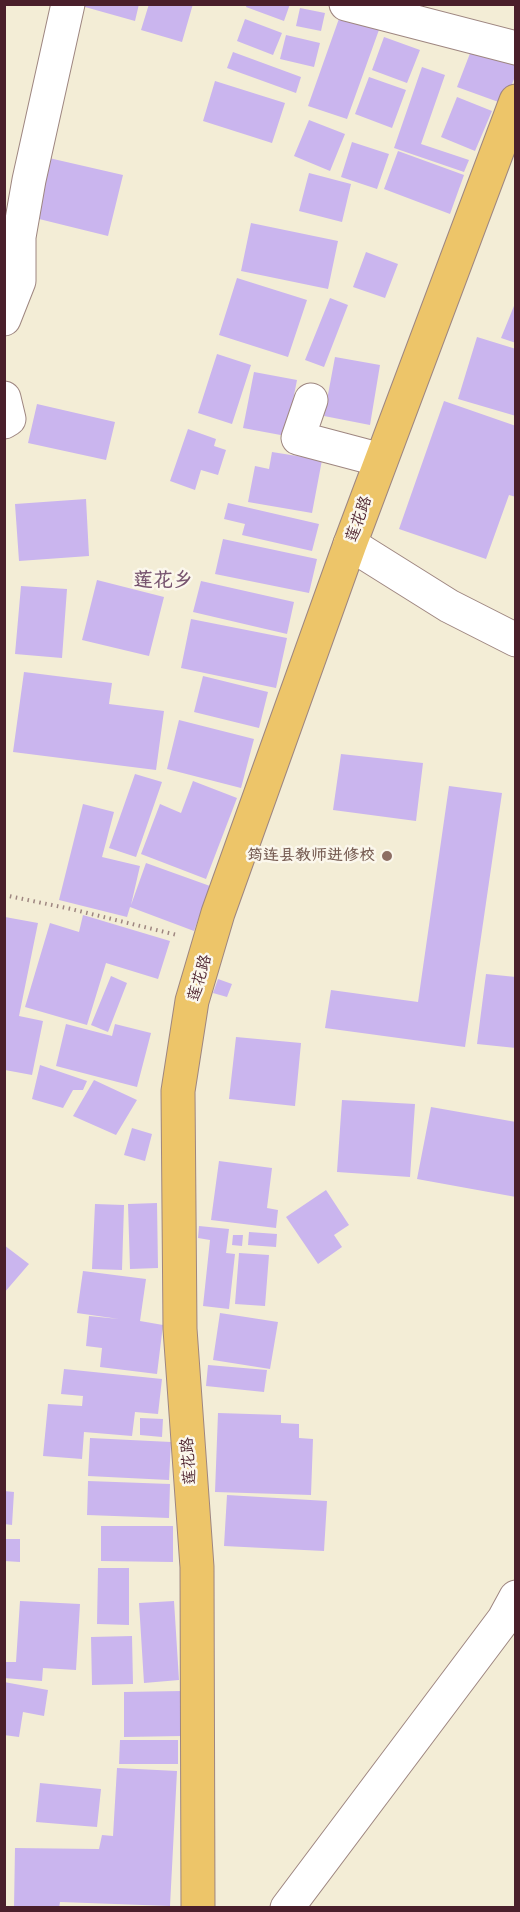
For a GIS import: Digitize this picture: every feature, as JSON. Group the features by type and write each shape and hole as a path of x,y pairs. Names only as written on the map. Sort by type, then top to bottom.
{"main road":[{"name":"莲花路","path":"198,1908 197,1568 180,1329 178,1091 192,1001 219,913 350,544 516,101"}],"street":[{"path":"4,319 19,281 19,237 29,180 68,4"},
{"path":"346,4 516,48"},
{"path":"4,398 9,419 4,423"},
{"path":"311,400 298,438 381,460"},
{"path":"350,544 449,606 516,640"},
{"path":"287,1908 504,1619 516,1596"}],"path":[{"path":"4,895 171,932 208,949"}],"building":[{"path":"85,4 139,4 135,21 85,7"},
{"path":"149,4 193,4 182,42 141,30"},
{"path":"247,4 290,4 284,21 246,7"},
{"path":"300,8 325,13 321,31 296,26"},
{"path":"341,13 380,27 347,119 308,106"},
{"path":"245,19 282,33 273,55 237,41"},
{"path":"286,35 320,43 314,67 280,59"},
{"path":"384,37 420,50 407,83 372,70"},
{"path":"474,43 516,59 516,74 504,104 457,87"},
{"path":"233,52 301,77 296,93 227,68"},
{"path":"422,67 445,75 421,144 469,160 464,172 394,148"},
{"path":"369,77 406,90 392,128 355,114"},
{"path":"215,81 285,103 272,143 203,121"},
{"path":"457,97 492,111 475,151 441,137"},
{"path":"309,120 345,134 330,171 294,156"},
{"path":"352,142 389,154 377,189 341,177"},
{"path":"398,151 464,175 450,214 384,189"},
{"path":"49,158 123,175 108,236 35,218"},
{"path":"309,173 351,184 342,222 299,211"},
{"path":"251,223 338,241 328,289 241,271"},
{"path":"366,252 398,264 385,298 353,287"},
{"path":"237,278 307,300 288,357 219,335"},
{"path":"330,298 348,305 324,367 305,360"},
{"path":"516,301 516,343 501,338"},
{"path":"477,337 516,349 516,416 458,399"},
{"path":"217,354 251,365 232,424 198,413"},
{"path":"335,357 380,365 370,425 324,416"},
{"path":"254,372 297,380 286,436 243,428"},
{"path":"444,401 516,426 516,497 509,495 486,559 399,529"},
{"path":"37,404 115,422 106,460 28,443"},
{"path":"188,429 216,439 214,446 226,450 218,475 201,470 195,490 170,481"},
{"path":"272,452 322,460 312,513 248,502 255,466 269,469"},
{"path":"86,499 89,556 19,561 15,504"},
{"path":"228,503 319,524 312,551 242,535 245,524 224,519"},
{"path":"223,539 317,559 309,593 215,574"},
{"path":"97,580 164,597 149,656 82,640"},
{"path":"201,581 294,602 287,634 193,612"},
{"path":"21,586 67,589 62,658 15,654"},
{"path":"191,619 287,638 276,688 181,668"},
{"path":"24,672 112,683 109,704 164,711 156,770 13,752"},
{"path":"203,676 268,692 259,728 194,712"},
{"path":"179,720 254,739 241,788 167,769"},
{"path":"341,754 423,763 416,821 333,810"},
{"path":"135,774 162,782 136,857 109,848"},
{"path":"193,781 237,798 206,879 141,854 160,804 181,813"},
{"path":"449,786 502,793 465,1047 325,1028 331,990 418,1002"},
{"path":"83,804 114,812 102,857 140,866 131,905 146,863 210,886 194,931 130,907 127,917 59,900"},
{"path":"83,915 170,941 158,979 106,963 87,1025 25,1007 50,923 79,932"},
{"path":"5,917 38,923 19,1016 43,1021 32,1075 5,1070"},
{"path":"486,974 516,977 516,1048 477,1044"},
{"path":"111,976 127,983 108,1032 91,1025"},
{"path":"218,979 232,984 227,997 213,993"},
{"path":"66,1024 112,1036 115,1024 151,1033 137,1087 56,1066"},
{"path":"236,1037 301,1043 295,1106 229,1099"},
{"path":"40,1065 87,1081 83,1090 73,1090 63,1108 32,1099"},
{"path":"94,1080 137,1100 116,1135 73,1116"},
{"path":"342,1100 415,1104 410,1177 337,1172"},
{"path":"431,1107 516,1122 516,1197 417,1179"},
{"path":"132,1128 152,1134 145,1161 124,1155"},
{"path":"219,1161 272,1168 267,1208 278,1210 276,1228 211,1220"},
{"path":"326,1190 349,1225 334,1235 342,1247 318,1264 286,1217"},
{"path":"157,1203 158,1268 130,1269 128,1204"},
{"path":"95,1204 124,1205 122,1270 92,1269"},
{"path":"199,1226 229,1229 226,1253 235,1254 229,1309 203,1306 210,1240 198,1238"},
{"path":"249,1232 277,1234 276,1247 248,1245"},
{"path":"233,1235 243,1235 242,1246 232,1245"},
{"path":"4,1245 29,1264 4,1293"},
{"path":"239,1253 269,1255 265,1306 235,1304"},
{"path":"83,1271 146,1279 140,1321 163,1325 157,1374 100,1367 102,1348 86,1346 89,1316 119,1319 77,1313"},
{"path":"220,1313 278,1322 270,1369 213,1360"},
{"path":"208,1365 267,1370 264,1392 206,1386"},
{"path":"64,1369 162,1379 158,1414 135,1412 132,1436 84,1432 82,1459 43,1456 48,1404 82,1406 83,1396 61,1394"},
{"path":"218,1413 281,1415 281,1423 299,1424 299,1438 313,1439 311,1495 215,1492"},
{"path":"140,1418 163,1419 162,1437 140,1435"},
{"path":"90,1438 171,1442 169,1480 88,1476"},
{"path":"88,1481 170,1484 169,1518 87,1515"},
{"path":"4,1491 14,1492 12,1525 4,1524"},
{"path":"227,1495 327,1501 324,1551 224,1546"},
{"path":"101,1526 173,1526 173,1562 101,1561"},
{"path":"4,1539 20,1539 20,1562 4,1561"},
{"path":"98,1568 129,1568 129,1625 97,1624"},
{"path":"20,1601 80,1604 76,1670 43,1668 42,1681 4,1678 4,1662 16,1662"},
{"path":"174,1601 179,1680 144,1683 139,1603"},
{"path":"132,1636 133,1684 92,1685 91,1637"},
{"path":"4,1682 48,1690 44,1716 23,1712 19,1737 4,1735"},
{"path":"181,1691 182,1736 124,1737 124,1692"},
{"path":"120,1740 178,1740 178,1764 119,1764"},
{"path":"117,1768 177,1771 170,1906 60,1902 59,1908 14,1908 15,1848 99,1849 102,1835 113,1836"},
{"path":"40,1783 101,1789 97,1827 36,1822"}],"place":[{"name":"筠连县教师进修校","path":"387,856"}],"district":[{"name":"莲花乡","path":"163,580"}]}
